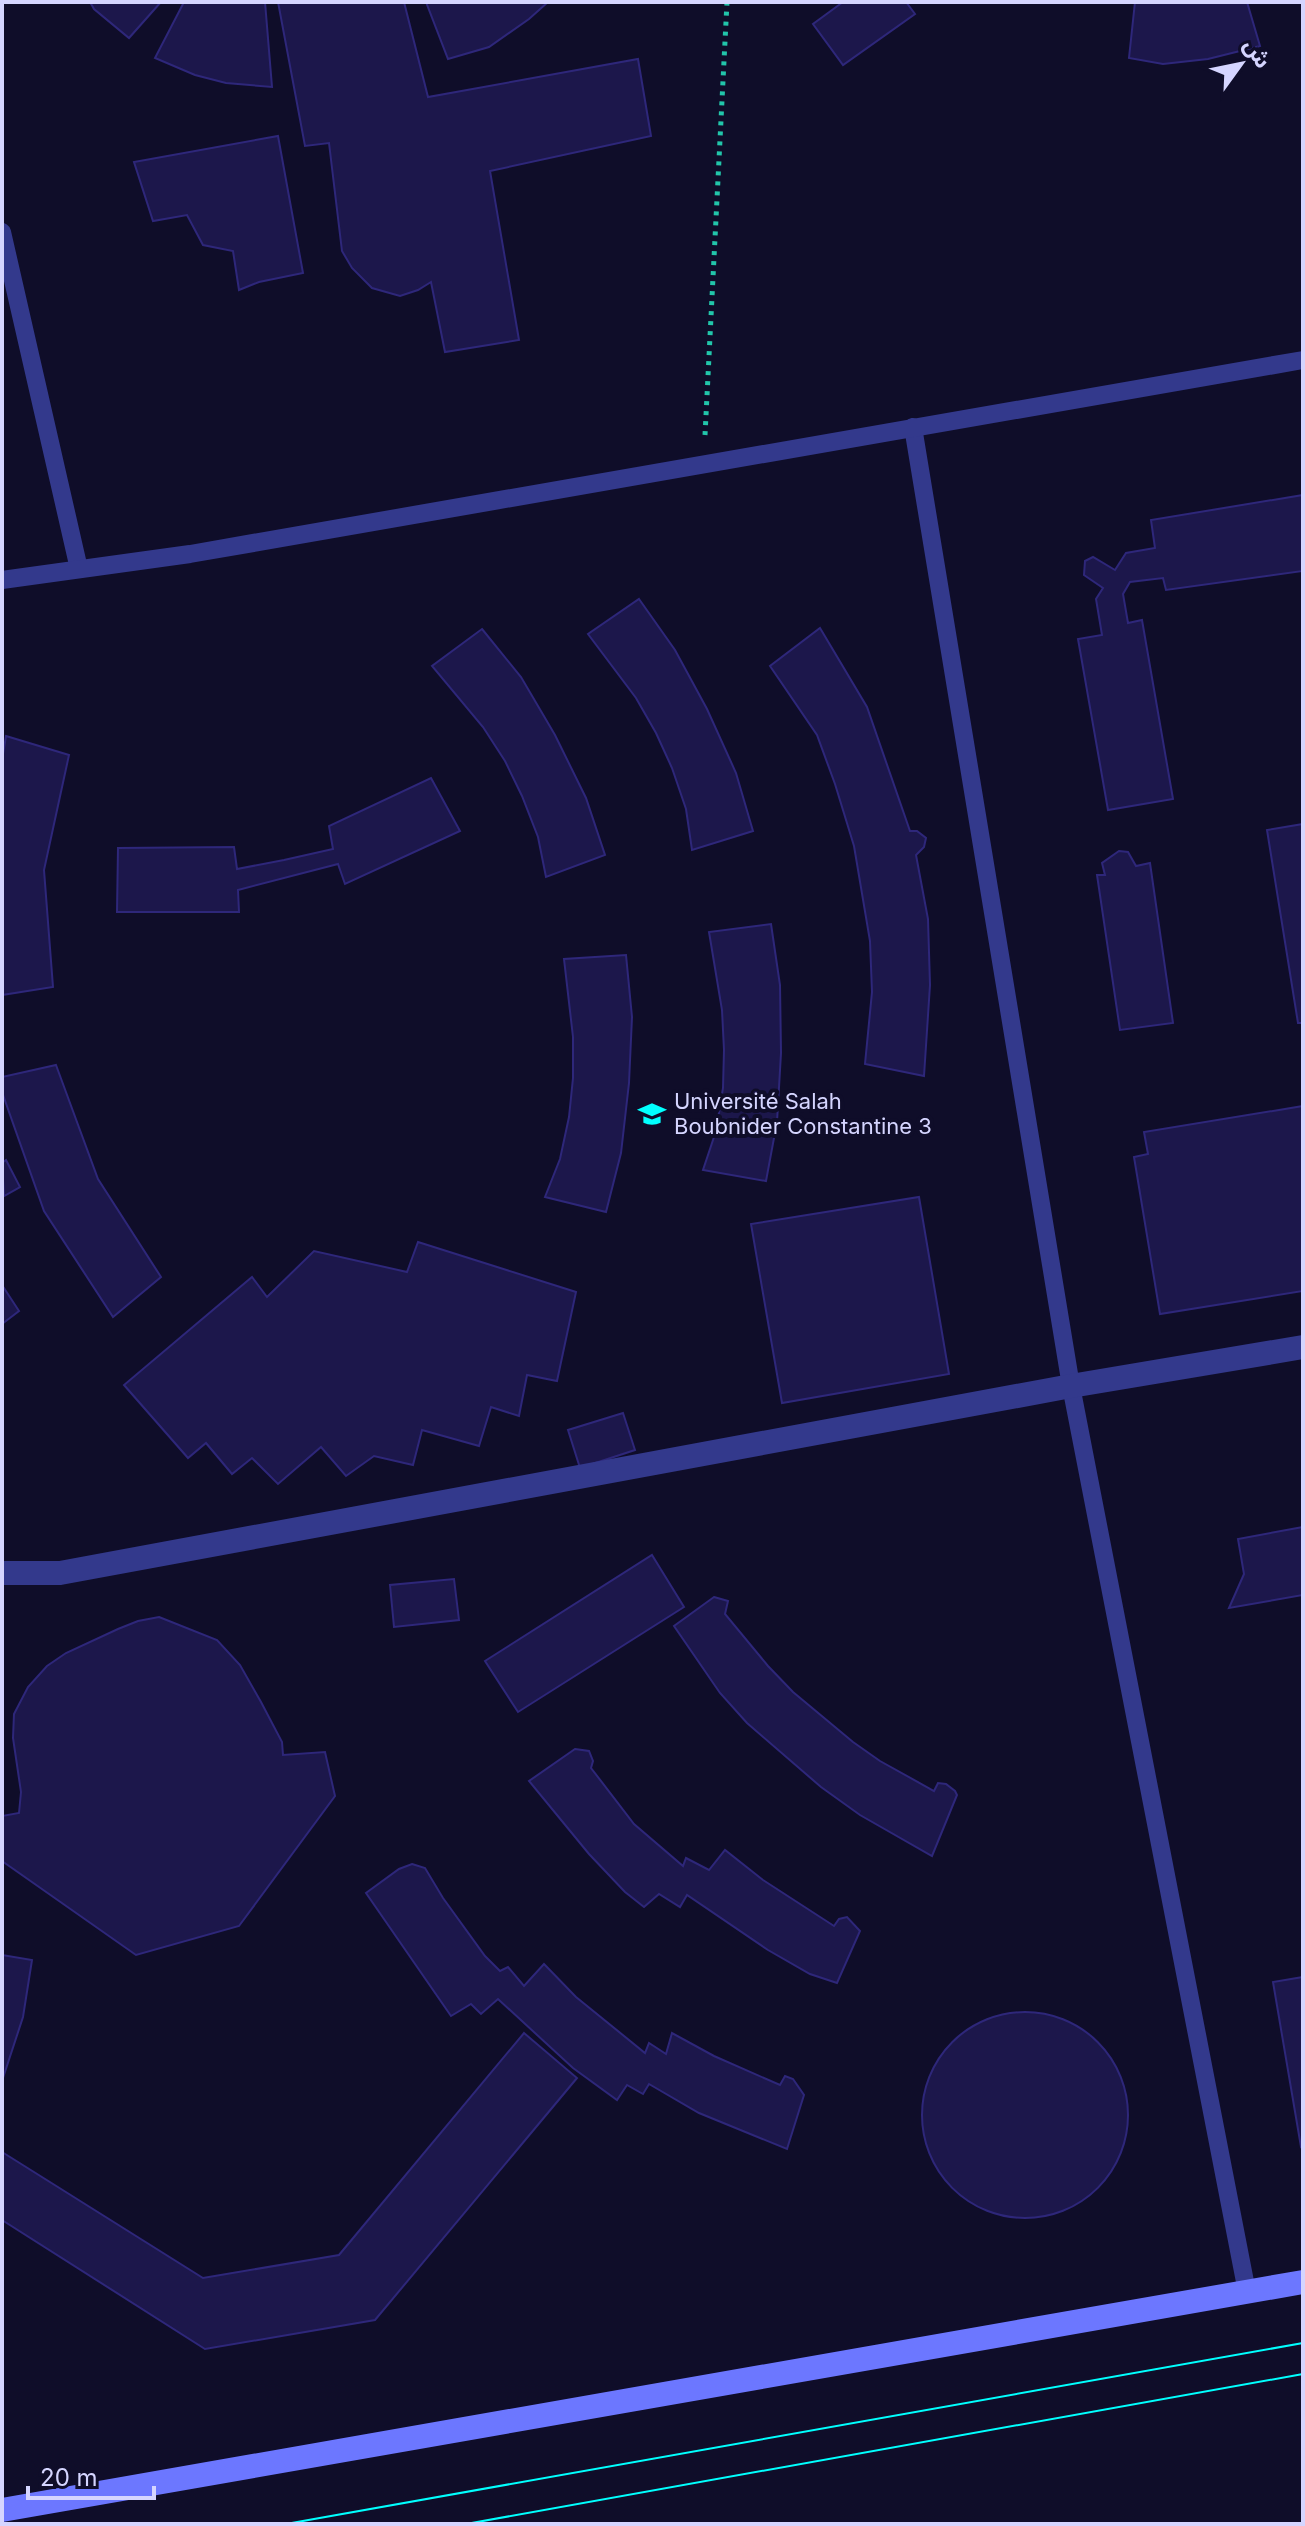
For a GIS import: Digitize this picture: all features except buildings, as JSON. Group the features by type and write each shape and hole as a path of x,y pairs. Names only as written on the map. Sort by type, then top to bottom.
{"main road":[{"path":"2,2510 1303,2282"}],"street":[{"path":"2,1573 60,1573 1071,1386 1303,1347"}],"lane":[{"path":"2,232 79,569"},
{"path":"2,580 205,552 1303,360"},
{"path":"913,427 1071,1386 1247,2292"}],"path":[{"path":"703,464 727,2"}],"tram line":[{"path":"286,2524 1303,2343"},
{"path":"466,2524 1303,2374"}],"place":[{"name":"Université Salah Boubnider Constantine 3","path":"652,1114"}]}
